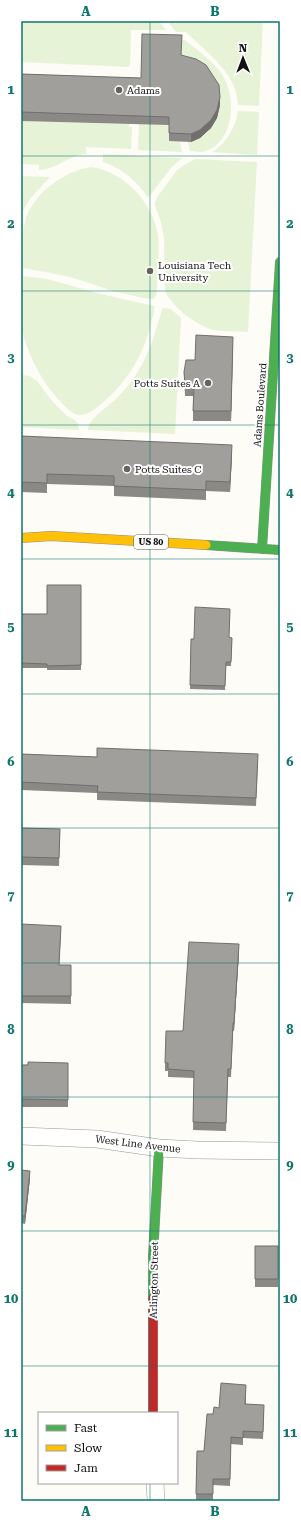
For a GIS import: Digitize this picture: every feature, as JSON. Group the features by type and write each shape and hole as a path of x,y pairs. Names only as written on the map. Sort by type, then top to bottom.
{"street":[{"name":"Adams Boulevard","path":"262,549 280,262"},
{"name":"US 80","path":"21,538 51,536 280,550"},
{"name":"West Line Avenue","path":"21,1136 97,1139 159,1148 280,1151"},
{"name":"Arlington Street","path":"154,1412 153,1256 159,1148"},
{"path":"155,1484 156,1501"}],"green space":[{"path":"21,21 159,21 166,30 131,30 130,65 128,67 21,62"},
{"path":"167,21 263,21 259,106 238,105 232,83 220,64 186,32 176,32"},
{"path":"142,38 185,40 209,59 221,73 226,82 231,105 228,128 223,138 216,146 204,152 190,151 188,142 205,134 217,118 142,42"},
{"path":"238,111 259,112 257,155 212,152 226,140 230,134"},
{"path":"21,121 129,124 129,127 132,127 131,149 86,147 86,154 74,157 51,168 39,170 39,165 21,164"},
{"path":"139,124 169,125 180,142 182,152 138,150"},
{"path":"103,154 182,158 171,168 148,198 129,176 117,168 103,162"},
{"path":"196,159 257,162 248,332 222,331 207,328 185,315 173,303 165,290 164,238 155,202 177,170"},
{"path":"91,167 115,175 125,182 135,190 150,211 155,223 159,241 157,287 154,299 113,291 74,278 21,268 25,222 34,202 42,193 60,179 70,173"},
{"path":"21,176 49,178 30,199 21,214"},
{"path":"21,276 47,279 101,294 154,306 154,313 148,336 132,369 118,388 109,397 98,407 84,415 72,413 59,400 46,384 30,354 21,324"},
{"path":"163,308 171,309 181,318 175,434 88,430 95,417 118,397 135,377 146,356"},
{"path":"21,375 30,376 37,381 52,401 67,416 75,420 78,424 79,430 21,427"}],"building":[{"name":"Adams","path":"142,34 182,35 181,55 196,59 206,65 219,85 220,97 217,110 211,120 200,130 191,134 169,133 169,117 21,112 21,74 141,78"},
{"name":"Potts Suites A","path":"196,335 233,337 231,411 193,411 194,386 185,386 184,372 186,360 195,360"},
{"path":"21,436 232,445 230,482 206,481 206,490 114,486 114,476 47,474 47,483 21,482"},
{"path":"47,585 81,585 81,665 47,666 47,664 21,663 21,614 47,614"},
{"path":"195,607 230,609 229,637 232,638 231,662 226,662 225,686 190,685 191,639 194,639"},
{"path":"97,748 258,754 256,798 97,792 98,786 21,782 21,754 97,757"},
{"path":"21,828 60,829 59,858 21,857"},
{"path":"21,924 61,926 59,965 71,965 71,996 21,996"},
{"path":"189,942 239,944 231,1069 228,1069 226,1123 193,1122 194,1071 168,1069 168,1063 165,1063 166,1031 183,1031"},
{"path":"28,1062 68,1063 68,1100 21,1099 21,1065 28,1065"},
{"path":"21,1170 30,1171 25,1216 21,1216"},
{"path":"255,1246 278,1246 278,1279 255,1279"},
{"path":"221,1383 246,1385 245,1404 264,1405 263,1432 243,1431 243,1438 231,1437 230,1479 213,1479 213,1494 196,1494 197,1451 204,1451 207,1414 213,1414 214,1407 219,1408"}],"traffic: fast":[{"path":"262,549 280,262"},
{"path":"206,545 280,550"},
{"path":"153,1298 153,1256 159,1148"}],"traffic: slow":[{"path":"21,538 51,536 206,545"}],"traffic: jam":[{"path":"153,1298 153,1412"}],"place":[{"name":"Adams","path":"119,90"},
{"name":"Louisiana Tech University","path":"150,271"},
{"name":"Potts Suites A","path":"208,383"},
{"name":"Potts Suites C","path":"127,469"}]}
